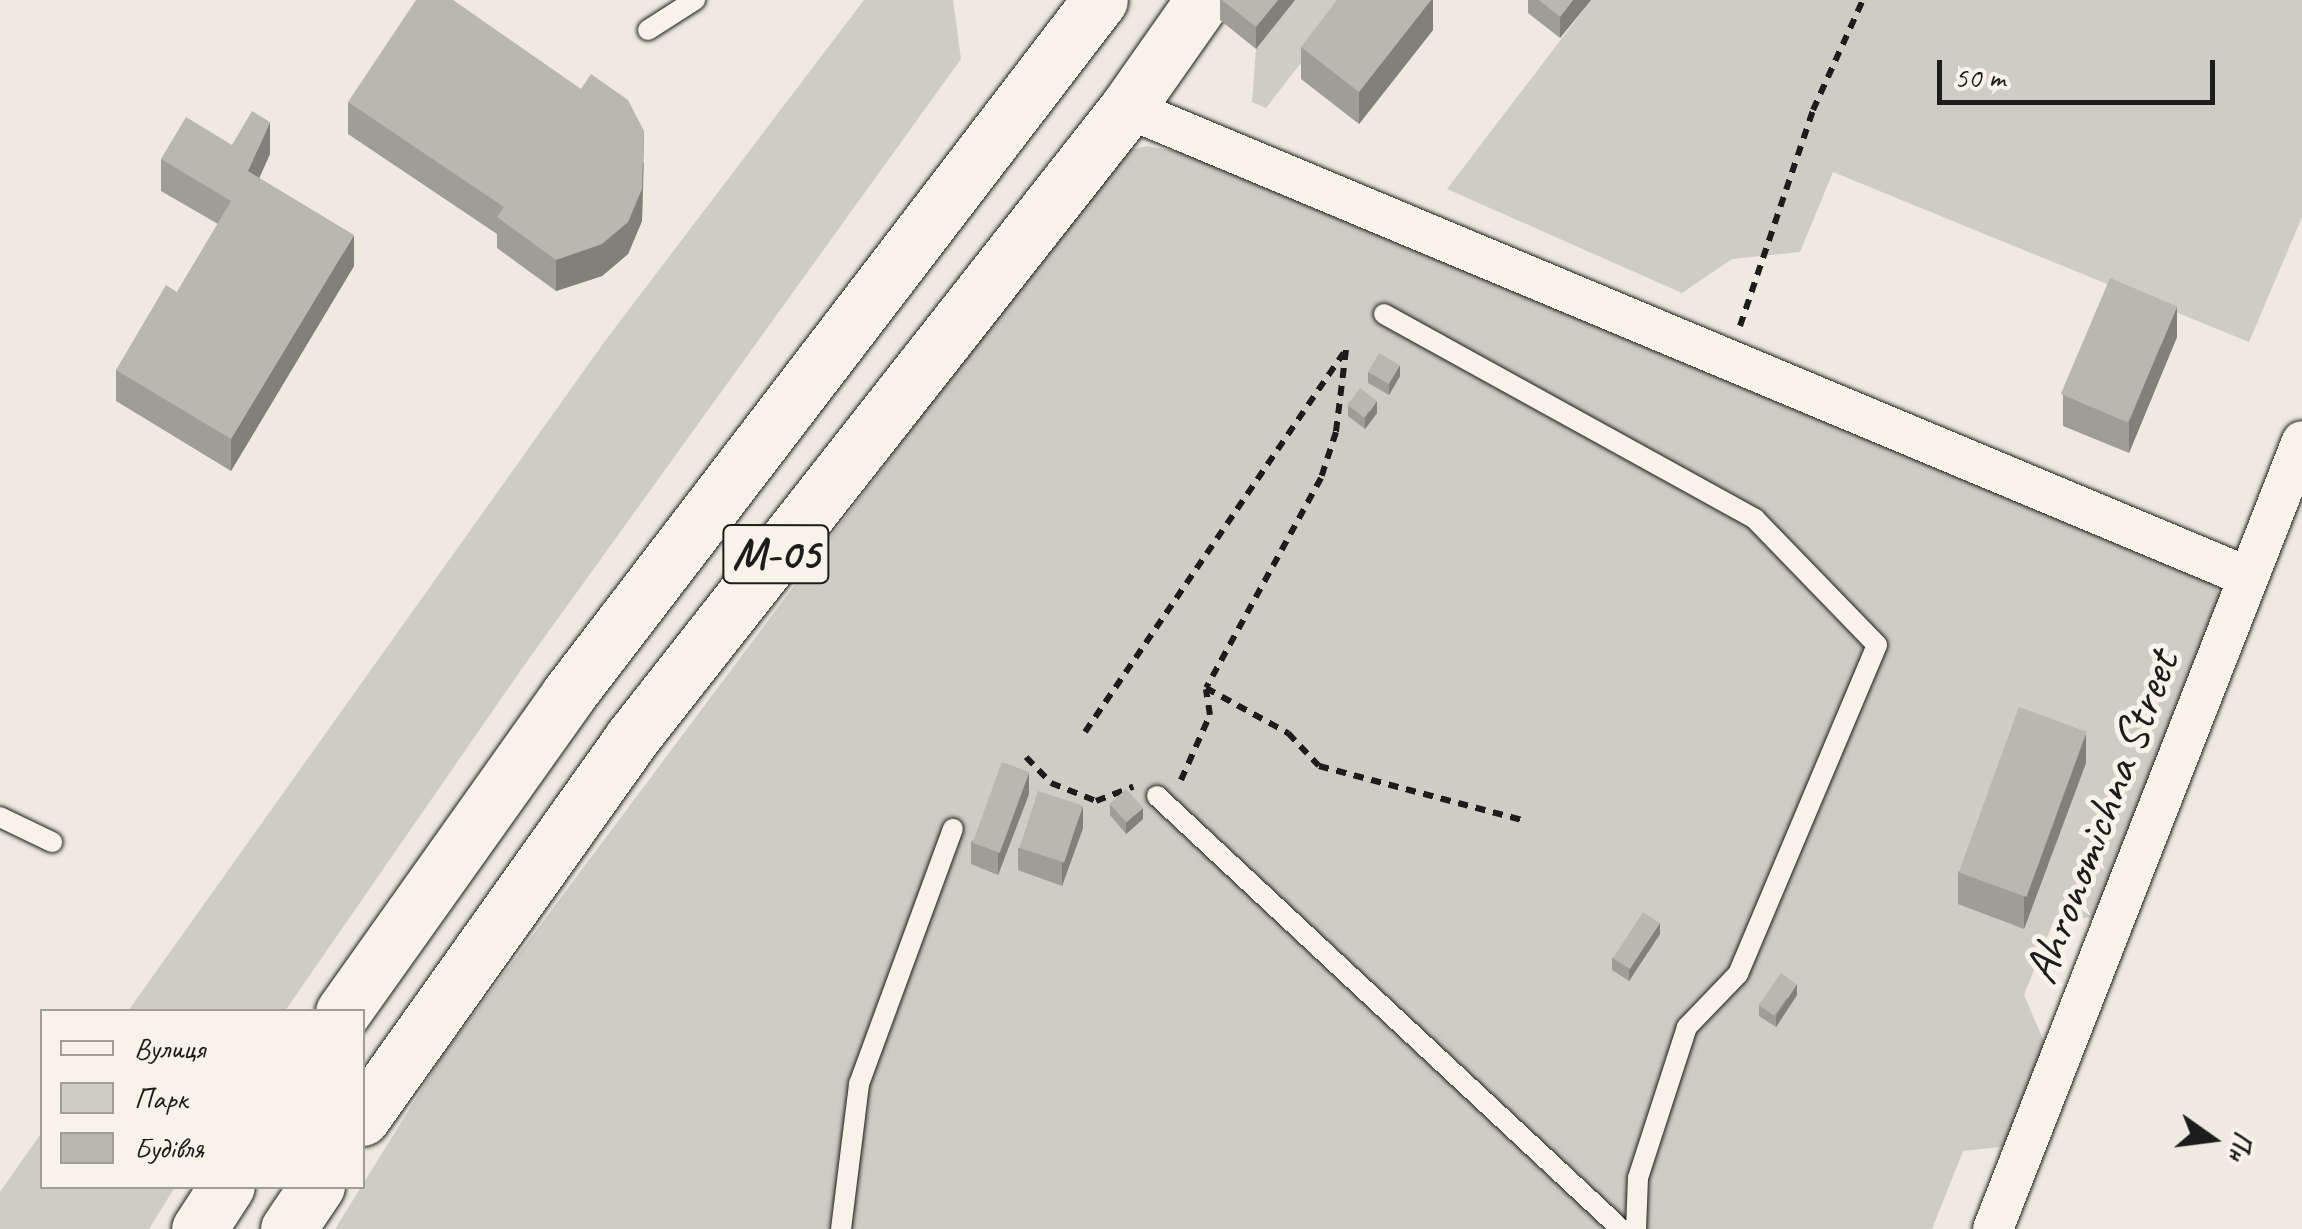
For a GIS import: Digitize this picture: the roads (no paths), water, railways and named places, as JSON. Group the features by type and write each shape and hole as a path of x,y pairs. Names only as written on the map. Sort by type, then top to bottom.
{"main road":[{"name":"М-05","path":"365,1114 632,739 1126,108 1204,0"},
{"name":"М-05","path":"345,1009 568,694 1097,1"},
{"path":"199,1229 225,1189"},
{"path":"288,1229 315,1189"}],"street":[{"path":"1126,108 2248,577"},
{"name":"Ahronomichna Street","path":"1993,1229 2302,441"}],"lane":[{"path":"648,30 695,0"},
{"path":"1384,314 1755,518 1877,645 1738,974 1687,1027 1638,1178 1636,1229"},
{"path":"1162,801 1621,1229"},
{"path":"0,817 52,842"},
{"path":"841,1229 859,1084 953,829"}]}
